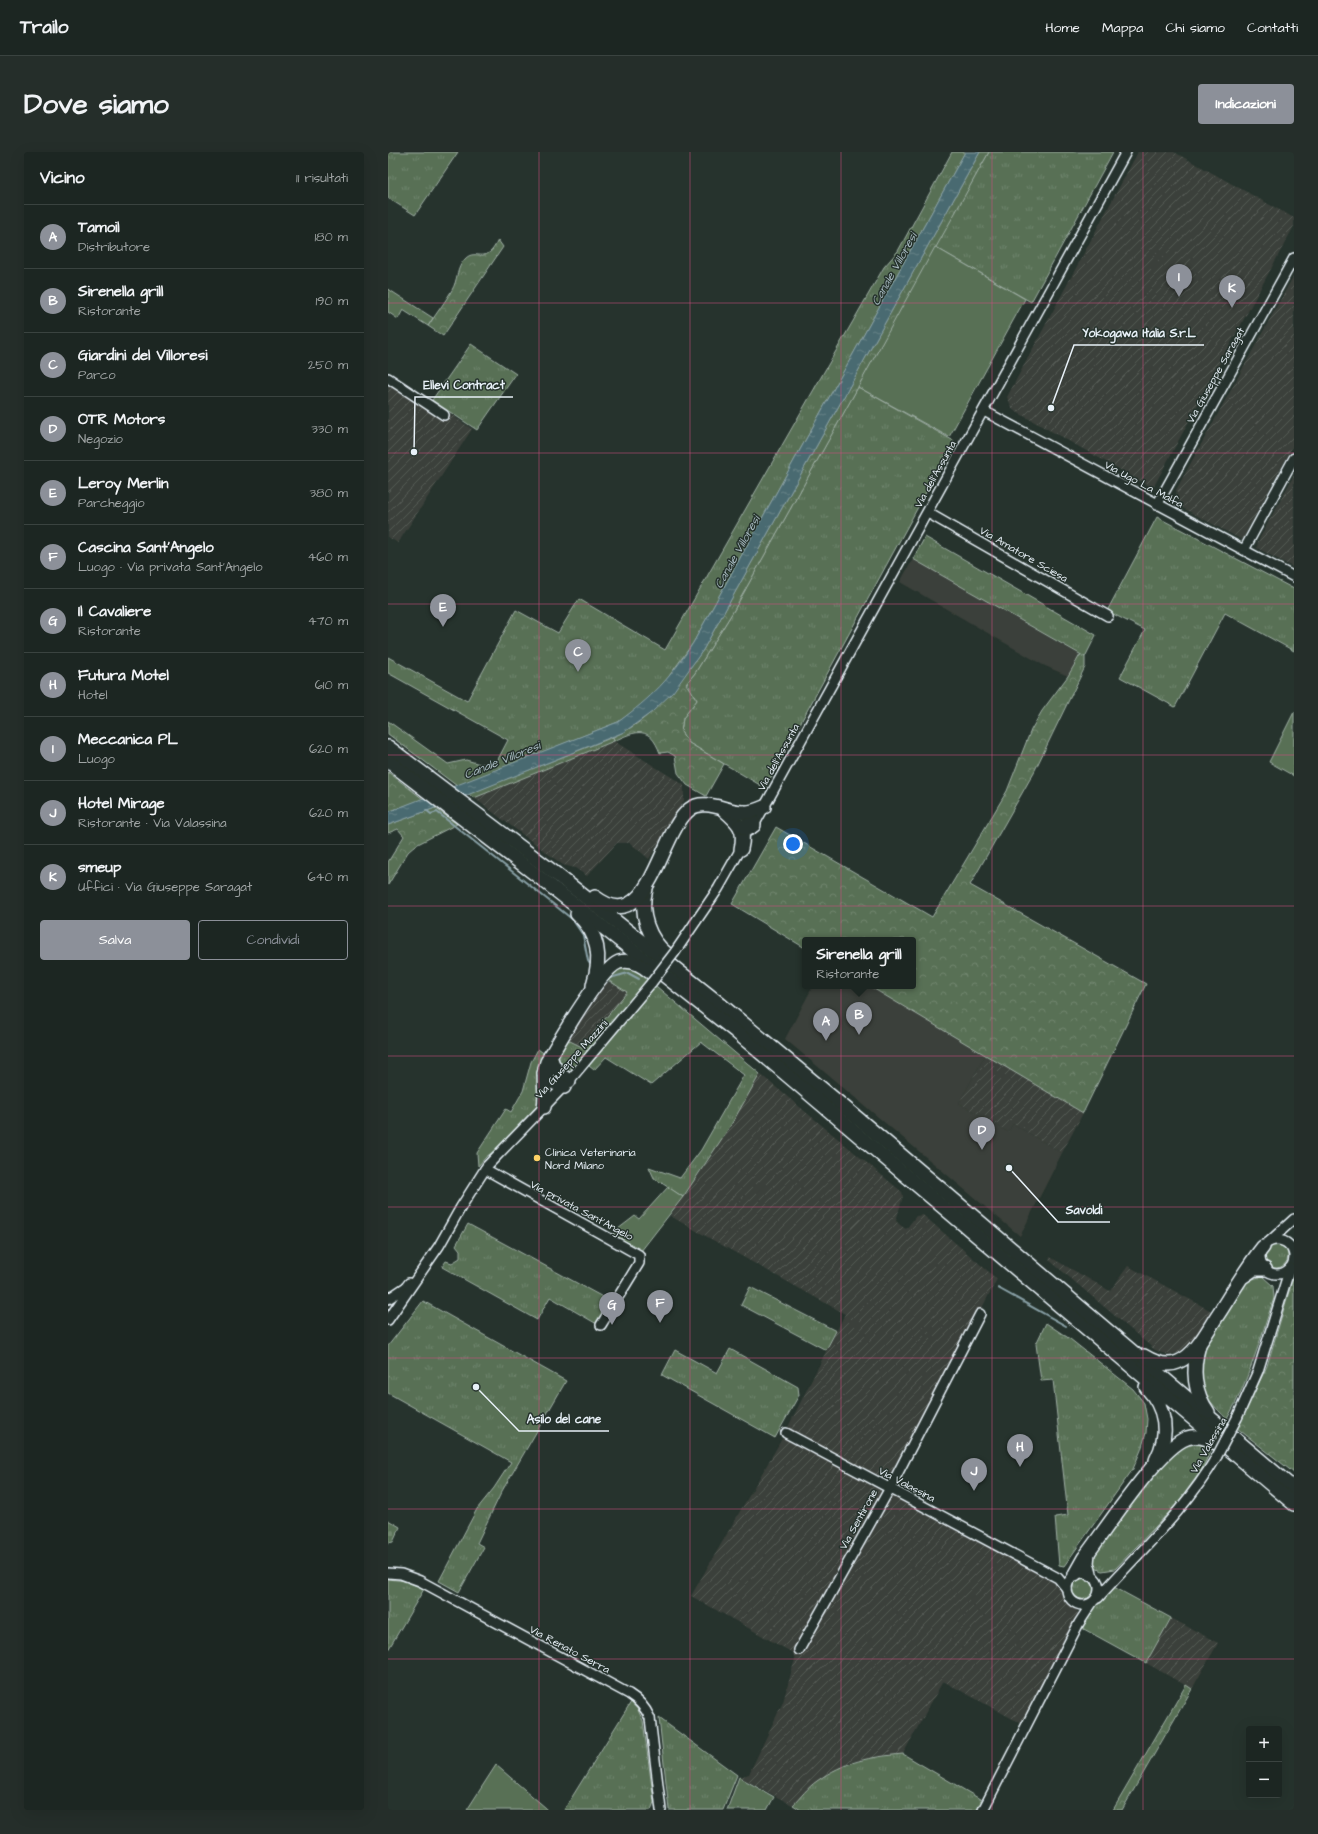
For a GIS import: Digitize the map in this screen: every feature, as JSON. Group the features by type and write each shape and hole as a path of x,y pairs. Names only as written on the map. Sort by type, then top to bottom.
{"highway":[{"path":"388,741 438,784"},
{"path":"388,747 463,803 684,990 849,1126 1134,1367 1222,1452"},
{"path":"388,761 450,808 552,879 715,1000 862,1122 1294,1489"},
{"path":"715,1000 692,974 665,952 653,938 645,921 644,896 649,882 678,825 690,809 703,804 724,810 744,812 764,807"},
{"path":"724,810 740,826 748,829 754,825 751,819 744,812"},
{"path":"740,826 743,834 741,849"},
{"path":"552,879 571,880 607,905 619,908 626,906 638,898 649,882"},
{"path":"552,879 553,894 587,924 596,941 599,956 591,992"},
{"path":"544,1107 546,1096 544,1073 550,1056 591,992 610,967 619,962 632,962 644,967 676,992 684,990"},
{"path":"550,1056 555,1068 567,1084"},
{"path":"544,1073 552,1082 567,1084"},
{"path":"1125,1345 1153,1361 1165,1364 1172,1364 1185,1358 1200,1342 1242,1277 1266,1245"},
{"path":"1242,1277 1254,1269 1268,1271"},
{"path":"1200,1342 1194,1364 1195,1384 1200,1400 1220,1427"},
{"path":"1074,1575 1088,1553 1152,1467 1159,1455 1165,1435 1163,1412 1155,1396 1135,1375 1134,1367"},
{"path":"1152,1467 1172,1447 1186,1439 1202,1437 1294,1504"},
{"path":"1088,1553 1086,1563 1093,1576"}],"street":[{"name":"Via dell'Assunta","path":"764,807 928,513 1126,152"},
{"name":"Via Giuseppe Saragat","path":"1157,505 1294,258"},
{"path":"388,378 444,415"},
{"name":"Via Ugo La Malfa","path":"984,411 1157,505 1294,577"},
{"path":"1244,550 1294,458"},
{"name":"Via Amatore Sciesa","path":"928,513 1108,616"},
{"name":"Via Giuseppe Mazzini","path":"388,1320 438,1246 485,1169 567,1084 675,952 706,909 764,807"},
{"name":"Via privata Sant'Angelo","path":"485,1169 639,1255 639,1263 601,1325"},
{"path":"1266,1245 1275,1240 1287,1244 1294,1251 1290,1268 1281,1273 1268,1271 1260,1260 1266,1245 1294,1219"},
{"path":"388,1299 406,1287 438,1246"},
{"name":"Via Valassina","path":"983,1810 1078,1623 1115,1578 1182,1508 1222,1452 1258,1371 1290,1268"},
{"name":"Via Valassina","path":"1268,1271 1279,1282 1280,1299"},
{"name":"Via Sentirone","path":"799,1650 890,1488 980,1314"},
{"name":"Via Valassina","path":"786,1433 1058,1578 1067,1589 1069,1596 1076,1604 1080,1614 1078,1623"},
{"name":"Via Renato Serra","path":"388,1573 401,1574 420,1581 629,1694 639,1701 644,1706 650,1718 661,1810"},
{"path":"1058,1578 1083,1573 1104,1581 1115,1578"},
{"path":"1067,1589 1069,1582 1074,1575"},
{"path":"1076,1604 1082,1606 1095,1601 1100,1589 1093,1576"}],"shaded area":[{"path":"1138,152 1174,152 1294,218 1294,226 1153,488 1013,410 1007,397"},
{"path":"1294,275 1294,444 1242,540 1179,506 1176,490"},
{"path":"388,383 442,418 446,411 472,429 398,543 388,537"},
{"path":"1294,475 1294,568 1257,548 1258,541"},
{"path":"913,559 1080,655 1068,676 1043,665 900,582"},
{"path":"614,741 684,785 684,801 649,859 630,843 617,843 587,876 575,868 563,865 474,798"},
{"path":"609,982 627,992 582,1047 568,1040 602,987"},
{"path":"811,989 874,989 986,1054 959,1103 1008,1132 1013,1124 1062,1153 1020,1236 785,1039"},
{"path":"986,1054 1083,1113 1062,1153 1013,1124 1008,1132 959,1103"},
{"path":"760,1074 902,1192 903,1196 896,1221 900,1225 906,1229 916,1216 923,1215 997,1279 888,1489 1056,1578 1066,1591 1069,1600 1076,1607 1079,1618 1024,1725 943,1681 903,1754 874,1757 848,1763 792,1805 740,1777 749,1774 783,1702 795,1659 793,1653 691,1596 783,1437 845,1314 670,1216 713,1153"},
{"path":"1050,1257 1110,1291 1128,1266 1215,1313 1185,1350 1170,1355 1162,1353 1155,1350 1049,1260"},
{"path":"1171,1618 1218,1643 1192,1689 1146,1663"}],"green space":[{"path":"388,152 458,152 415,215 388,198"},
{"path":"952,152 965,152 693,643 664,683 645,703 618,722 457,786 388,734 388,721 448,764 466,760 480,764 496,763 508,740 388,673 388,657 467,701 516,610 558,633 579,599 665,650 884,267 898,251"},
{"path":"980,152 989,152 734,610 695,673 686,684 697,700 683,718 681,732 689,743 724,764 706,796 687,785 678,773 675,756 668,752 660,753 652,738 647,734 629,734 614,741 613,737 640,721 664,700 703,650"},
{"path":"989,152 1113,152 1031,302 935,247"},
{"path":"498,240 503,247 443,336 428,326 452,290 459,270 465,259 473,255 485,255 489,253 494,248"},
{"path":"935,247 1025,299 949,437 858,387"},
{"path":"388,289 433,318 428,326 403,310 398,319 388,312"},
{"path":"471,344 516,374 477,430 432,400"},
{"path":"858,387 954,441 765,788 689,743 681,732 683,718 697,700 687,683 695,673 734,610"},
{"path":"1157,517 1294,589 1294,651 1225,613 1175,707 1120,677 1145,630 1107,611"},
{"path":"925,537 1096,635 1085,657 913,559"},
{"path":"1080,655 1085,657 1085,667 1034,772 970,885 1146,984 1083,1113 874,989 916,989 916,937 802,937 802,946 732,904 776,827 932,917 1007,791 1031,730 1042,711 1068,676"},
{"path":"1294,712 1294,776 1269,762"},
{"path":"613,737 614,741 474,798 468,794"},
{"path":"388,772 423,799 388,812"},
{"path":"435,808 457,824 416,845 408,852 388,885 388,862 404,836 398,829 388,833 388,825"},
{"path":"626,965 650,975 588,1052 582,1047 627,992 606,979 610,974"},
{"path":"656,986 760,1074 731,1125 683,1197 654,1178 649,1167 680,1178 701,1150 744,1075 701,1042 651,1085 606,1057 594,1070 589,1066"},
{"path":"568,1040 582,1047 588,1052 569,1070 561,1067 559,1059 561,1050"},
{"path":"538,1049 546,1055 539,1104 501,1146 486,1157 478,1166 477,1153 506,1109 511,1112 523,1091 531,1062"},
{"path":"668,1187 683,1197 641,1251 612,1235 635,1216 639,1219"},
{"path":"468,1224 610,1301 597,1324 550,1297 537,1320 442,1267 446,1261 452,1263 460,1258 460,1250 456,1245"},
{"path":"1276,1244 1285,1247 1288,1256 1285,1265 1276,1268 1267,1265 1264,1256 1267,1247"},
{"path":"1262,1276 1273,1286 1274,1298 1248,1375 1227,1419 1211,1402 1202,1386 1200,1368 1202,1357 1206,1345 1247,1281"},
{"path":"1293,1278 1294,1473 1237,1428 1267,1366"},
{"path":"750,1287 836,1331 826,1350 741,1305"},
{"path":"423,1301 566,1381 502,1491 477,1543 484,1547 459,1592 439,1581 477,1509 494,1488 511,1462 388,1393 388,1346"},
{"path":"1046,1323 1070,1339 1133,1389 1144,1403 1147,1419 1146,1433 1133,1469 1064,1566 1059,1565 1055,1517 1068,1515 1053,1380 1041,1381 1036,1344"},
{"path":"730,1349 798,1387 799,1395 775,1438 662,1375 675,1350 717,1373"},
{"path":"1192,1442 1213,1446 1201,1471 1176,1505 1115,1569 1102,1571 1095,1568 1093,1563 1094,1554 1155,1471 1171,1453"},
{"path":"388,1520 400,1527 393,1542 388,1543"},
{"path":"1083,1578 1088,1579 1094,1585 1094,1595 1088,1601 1083,1602 1078,1601 1072,1595 1071,1590 1072,1585 1078,1579"},
{"path":"388,1579 406,1581 424,1589 388,1650"},
{"path":"1112,1586 1171,1618 1146,1663 1082,1628 1092,1611"},
{"path":"1186,1685 1192,1689 1122,1810 1113,1810"},
{"path":"631,1702 638,1710 643,1721 654,1802 651,1810 564,1810"},
{"path":"659,1718 737,1775 723,1810 669,1810"},
{"path":"903,1754 985,1802 980,1810 801,1810 793,1805 814,1783 827,1774 848,1764"},
{"path":"496,1765 546,1808 545,1810 467,1810"},
{"path":"739,1777 774,1797 767,1810 727,1810"}],"water":[{"path":"965,152 980,152 703,650 673,692 652,712 624,732 435,808 388,825 388,812 618,722 660,687 685,656 693,643"}],"waterway":[{"path":"426,810 431,814 437,812 572,919 583,935 588,961 592,967"},
{"path":"610,978 628,973 639,979"},
{"path":"998,1288 1066,1326"}],"place":[{"name":"Meccanica PL","path":"1179,297"},
{"name":"smeup","path":"1232,308"},
{"name":"Yokogawa Italia S.r.L","path":"1051,408"},
{"name":"Ellevi Contract","path":"414,452"},
{"name":"Leroy Merlin","path":"443,627"},
{"name":"Giardini del Villoresi","path":"578,672"},
{"name":"Sirenella grill","path":"859,1035"},
{"name":"Tamoil","path":"826,1041"},
{"name":"OTR Motors","path":"982,1150"},
{"name":"Clinica Veterinaria Nord Milano","path":"537,1158"},
{"name":"Savoldi","path":"1009,1168"},
{"name":"Cascina Sant'Angelo","path":"660,1323"},
{"name":"Il Cavaliere","path":"612,1325"},
{"name":"Asilo del cane","path":"476,1387"},
{"name":"Futura Motel","path":"1020,1467"},
{"name":"Hotel Mirage","path":"974,1491"}],"water label":[{"name":"Canale Villoresi","path":"894,269"},
{"name":"Canale Villoresi","path":"737,552"},
{"name":"Canale Villoresi","path":"502,760"}]}
